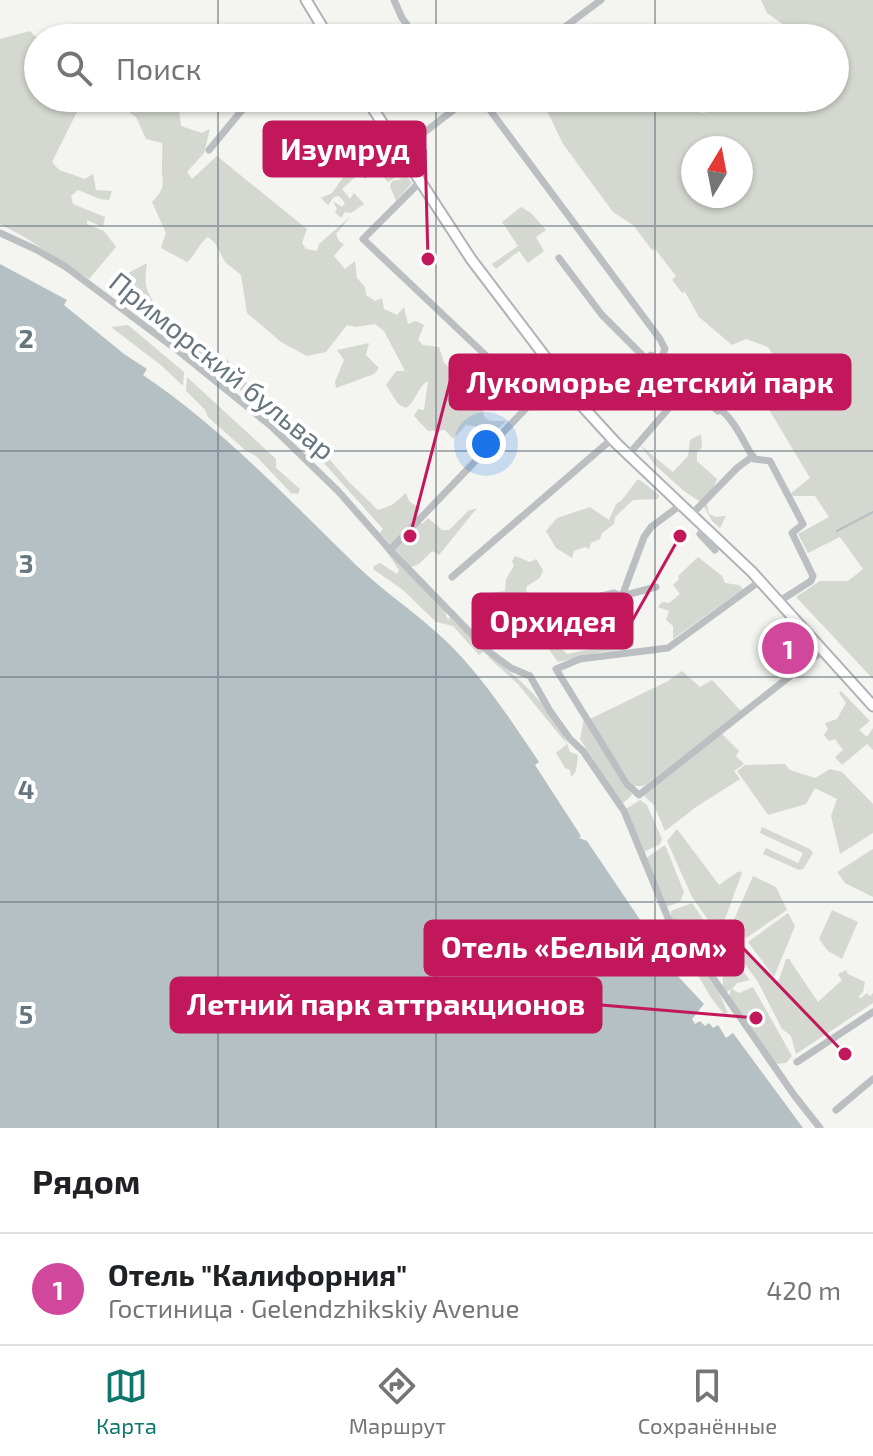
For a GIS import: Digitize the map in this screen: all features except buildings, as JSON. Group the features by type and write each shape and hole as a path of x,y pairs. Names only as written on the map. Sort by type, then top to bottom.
{"main road":[{"path":"306,0 319,22"},
{"path":"375,112 471,259 584,408 612,439 760,581 873,706"}],"street":[{"path":"394,0 406,24"},
{"path":"569,24 601,0"},
{"path":"209,150 240,112"},
{"path":"400,151 451,112"},
{"path":"491,112 660,339 665,349 660,360"},
{"path":"420,182 363,239 533,400"},
{"name":"Приморский бульвар","path":"0,233 66,267 181,353 271,426 338,491 390,550 490,653 511,668 530,676 550,711 583,751 624,811 664,910 820,1128"},
{"path":"559,258 602,315 645,358"},
{"path":"584,408 651,355 731,418 754,459 770,461 775,468 803,524 792,533 812,572 811,581 778,602"},
{"path":"390,550 558,375"},
{"path":"629,454 689,385"},
{"path":"452,577 612,439"},
{"path":"692,514 753,456"},
{"path":"630,644 624,623 622,596 647,531 682,504"},
{"path":"706,527 700,534 715,550"},
{"path":"760,581 668,648 580,659 556,669 627,784 639,795 822,651"},
{"path":"551,619 584,600 614,593 622,596 656,587"},
{"path":"797,1062 873,1012"},
{"path":"836,1110 873,1079"}],"shaded area":[{"path":"761,0 873,0 873,679 796,597 820,581 848,581 863,569 840,537 808,553 798,534 829,517 815,496 793,496 791,493 810,478 758,391 777,361 768,347 746,339 732,345 699,317 685,292 682,293 672,280 676,276 655,249 652,250 633,225 613,212 563,144 547,112 849,112 849,24 782,24 767,13"},
{"path":"24,33 24,112 77,112 52,162 59,170 85,179 93,174 96,190 112,191 109,200 78,190 71,196 73,204 105,217 103,227 87,220 87,224 104,231 116,247 89,279 0,224 0,39"},
{"path":"129,112 179,112 181,126 202,133 210,129 204,153 187,172 192,179 217,156 307,229 302,243 306,249 317,251 319,244 351,216 336,234 344,244 334,256 345,269 355,261 357,278 365,287 366,295 375,301 382,298 384,309 397,315 404,307 408,324 416,321 424,325 418,340 423,345 439,347 444,363 454,371 461,369 473,387 481,387 478,394 489,401 483,407 484,417 490,421 506,421 480,448 480,431 474,426 466,425 453,439 445,430 428,431 414,416 418,409 424,410 428,381 406,408 398,404 386,385 396,371 405,371 384,331 375,324 347,325 326,352 307,356 281,342 247,313 241,275 225,262 215,243 208,237 187,262 161,248 166,233 152,202 163,184 162,143 146,139 136,117"},
{"path":"373,132 382,135 390,148 367,165 362,173 389,152 412,183 396,201 390,186 392,181 402,179 397,177 388,182 377,171 365,179 360,173 342,189 350,199 354,193 364,204 351,213 345,212 341,218 335,212 337,209 333,201 342,207 345,203 339,196 328,205 321,198 332,193 344,176 382,151"},
{"path":"521,207 546,230 536,237 544,251 528,263 519,251 496,269 492,264 518,246 502,222"},
{"path":"147,263 147,287 159,307 148,316 130,301 121,287 130,272"},
{"path":"0,264 67,300 64,305 147,369 143,375 228,441 368,576 459,655 496,699 539,762 535,765 581,836 579,838 587,841 653,939 657,954 704,1004 692,1019 695,1024 700,1021 705,1026 709,1023 713,1028 718,1025 726,1038 733,1033 803,1128 0,1128"},
{"path":"161,312 216,355 228,360 244,381 287,416 301,439 181,342 169,331"},
{"path":"128,325 184,372 183,386 111,327"},
{"path":"369,343 366,355 379,368 374,374 336,388 335,382 344,360 337,350"},
{"path":"187,377 276,459 276,468 300,489 298,494 291,493 256,456 208,417 186,391"},
{"path":"701,434 702,447 697,453 697,461 717,479 707,505 709,514 726,516 720,528 712,521 702,503 655,465 640,445 673,472 688,456 690,440"},
{"path":"320,448 378,510 392,505 406,493 409,501 420,509 415,518 422,524 428,518 442,530 449,530 468,511 477,508 439,555 432,551 419,564 411,567 380,533 383,529 315,453"},
{"path":"637,480 659,495 658,499 633,500 615,517 614,524 602,533 600,539 591,543 589,549 585,547 574,551 572,558 556,548 546,531 557,518 590,507 609,520 616,504"},
{"path":"387,546 444,610 448,620 450,617 484,651 479,655 453,626 436,622 403,590 373,569 380,563 397,574 399,570 384,548"},
{"path":"515,556 530,562 536,559 543,570 540,578 527,586 526,591 532,599 526,601 509,594 490,611 480,605 490,593 505,591"},
{"path":"698,557 722,576 725,583 739,585 743,589 673,639 673,626 666,620 669,611 658,607 680,594 673,585"},
{"path":"618,626 623,628 628,649 558,662 545,644 545,634 567,654 600,647"},
{"path":"490,656 538,698 567,744 518,684"},
{"path":"682,671 700,687 712,680 741,711 644,786 633,786 590,719"},
{"path":"841,691 870,721 859,730 867,737 873,728 873,750 867,744 842,765 835,757 843,750 835,739 829,741 824,735 828,729 825,723 837,719 846,703 839,693"},
{"path":"584,718 632,795 622,804 580,739"},
{"path":"722,734 739,751 736,756 744,764 734,771 740,779 665,831 654,805 644,796 644,792"},
{"path":"567,744 570,752 578,755 576,771 571,777 570,770 565,768 556,753"},
{"path":"785,764 790,770 815,778 830,769 842,772 873,804 873,833 840,854 831,816 837,799 815,788 806,804 768,815 737,771 745,765"},
{"path":"640,800 647,805 662,839 660,844 642,853 626,809"},
{"path":"762,827 810,849 813,853 803,869 763,854 766,848 798,863 803,853 760,833"},
{"path":"677,829 719,885 739,871 742,873 719,935 692,897 667,841"},
{"path":"665,845 684,892 680,902 666,907 645,859"},
{"path":"873,849 873,897 845,883 837,872"},
{"path":"753,876 776,887 787,910 746,938 733,922"},
{"path":"692,903 711,931 708,938 688,937 671,917 671,911"},
{"path":"832,910 858,922 842,959 828,951 819,939"},
{"path":"788,913 795,926 774,977 748,942"},
{"path":"665,919 718,991 728,1013 724,1014 692,966 671,942 664,929 662,921"},
{"path":"744,946 773,982 779,980 786,959 789,959 818,1002 842,980 838,974 846,970 865,982 863,992 858,997 873,993 873,1003 796,1054 791,1036 782,1029 758,982 737,953"},
{"path":"725,949 750,980 737,983 732,989 739,993 753,987 792,1056 786,1063 774,1064 729,997 731,989 727,992 723,988"}],"waterway":[{"path":"837,531 873,512"}],"place":[{"name":"Изумруд","path":"428,259"},
{"name":"Лукоморье детский парк","path":"410,536"},
{"name":"Орхидея","path":"680,536"},
{"name":"Отель \"Калифорния\"","path":"788,648"},
{"name":"Летний парк аттракционов","path":"756,1018"},
{"name":"Отель «Белый дом»","path":"845,1054"}]}
